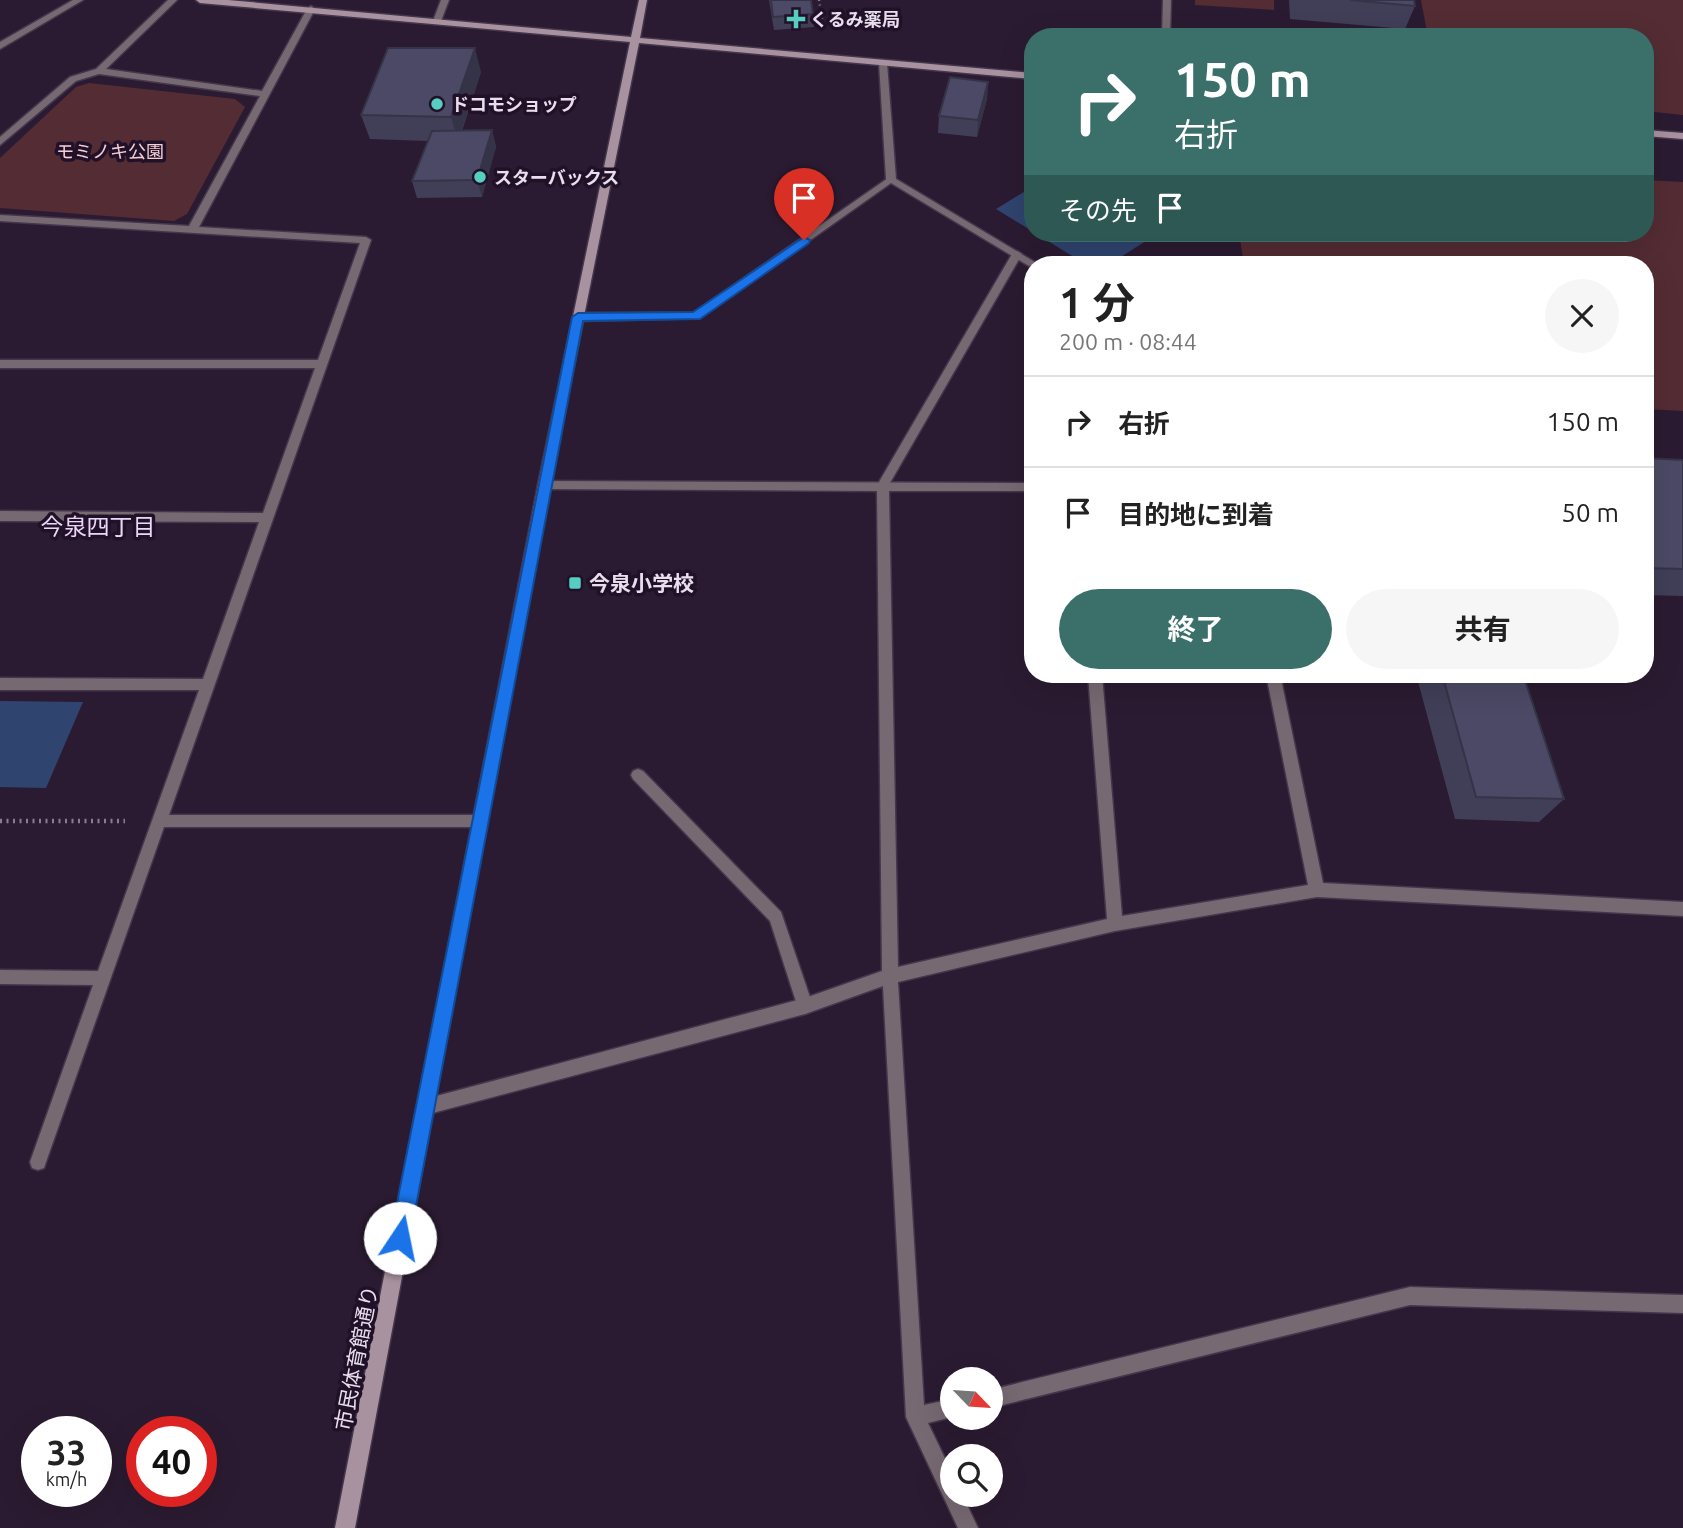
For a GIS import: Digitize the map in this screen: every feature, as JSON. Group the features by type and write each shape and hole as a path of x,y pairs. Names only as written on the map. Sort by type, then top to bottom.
{"street":[{"path":"0,46 79,0"},
{"path":"99,71 173,0"},
{"path":"200,0 1024,75"},
{"path":"437,21 445,0"},
{"name":"市民体育館通り","path":"345,1528 544,485 643,0"},
{"path":"1166,28 1167,0"},
{"path":"192,230 311,9"},
{"path":"883,63 891,179"},
{"path":"0,142 74,79 99,71 265,94"},
{"path":"1654,134 1683,136"},
{"path":"578,317 696,316 891,179"},
{"path":"891,179 1024,258"},
{"path":"0,218 366,240 38,1162"},
{"path":"968,1528 915,1417 890,976 883,485 1017,254"},
{"path":"0,363 321,364"},
{"path":"544,485 1024,487"},
{"path":"0,516 266,518"},
{"path":"1096,683 1115,924"},
{"path":"1275,683 1317,890"},
{"path":"0,684 207,685"},
{"path":"638,775 776,917 805,1006"},
{"path":"159,821 480,821"},
{"path":"425,1107 805,1006 890,976 1115,924 1317,890 1683,909"},
{"path":"0,976 104,978"},
{"path":"1003,1396 1410,1296 1683,1304"},
{"path":"915,1417 940,1411"}],"path":[{"path":"819,0 826,41"},
{"path":"0,821 159,821"}],"green space":[{"path":"1195,0 1274,0 1274,10 1195,5"},
{"path":"1421,0 1683,0 1683,115 1654,112 1654,28 1426,28"},
{"name":"モミノキ公園","path":"89,83 235,99 245,107 187,214 174,221 0,208 0,158 76,87"},
{"path":"1654,180 1683,182 1683,411 1654,409 1654,256 1243,256 1240,242 1654,242"}],"water":[{"path":"1024,192 1024,226 996,209"},
{"path":"1050,242 1144,242 1122,256 1072,256"},
{"path":"0,701 83,702 46,788 0,787"}],"building":[{"path":"771,0 811,0 813,14 773,17"},
{"path":"1350,0 1414,0 1415,6"},
{"path":"388,48 475,48 451,117 361,115"},
{"path":"950,77 988,82 978,120 939,116"},
{"path":"492,130 477,180 412,181 432,131"},
{"path":"1654,458 1683,460 1683,569 1654,568"},
{"path":"1444,683 1526,683 1564,799 1476,797"}],"place":[{"name":"くるみ薬局","path":"796,19"},
{"name":"ドコモショップ","path":"437,104"},
{"name":"スターバックス","path":"480,177"},
{"name":"今泉小学校","path":"575,583"}],"district":[{"name":"今泉四丁目","path":"98,526"}],"route":[{"path":"400,1238 578,317 696,316 804,240"}]}
